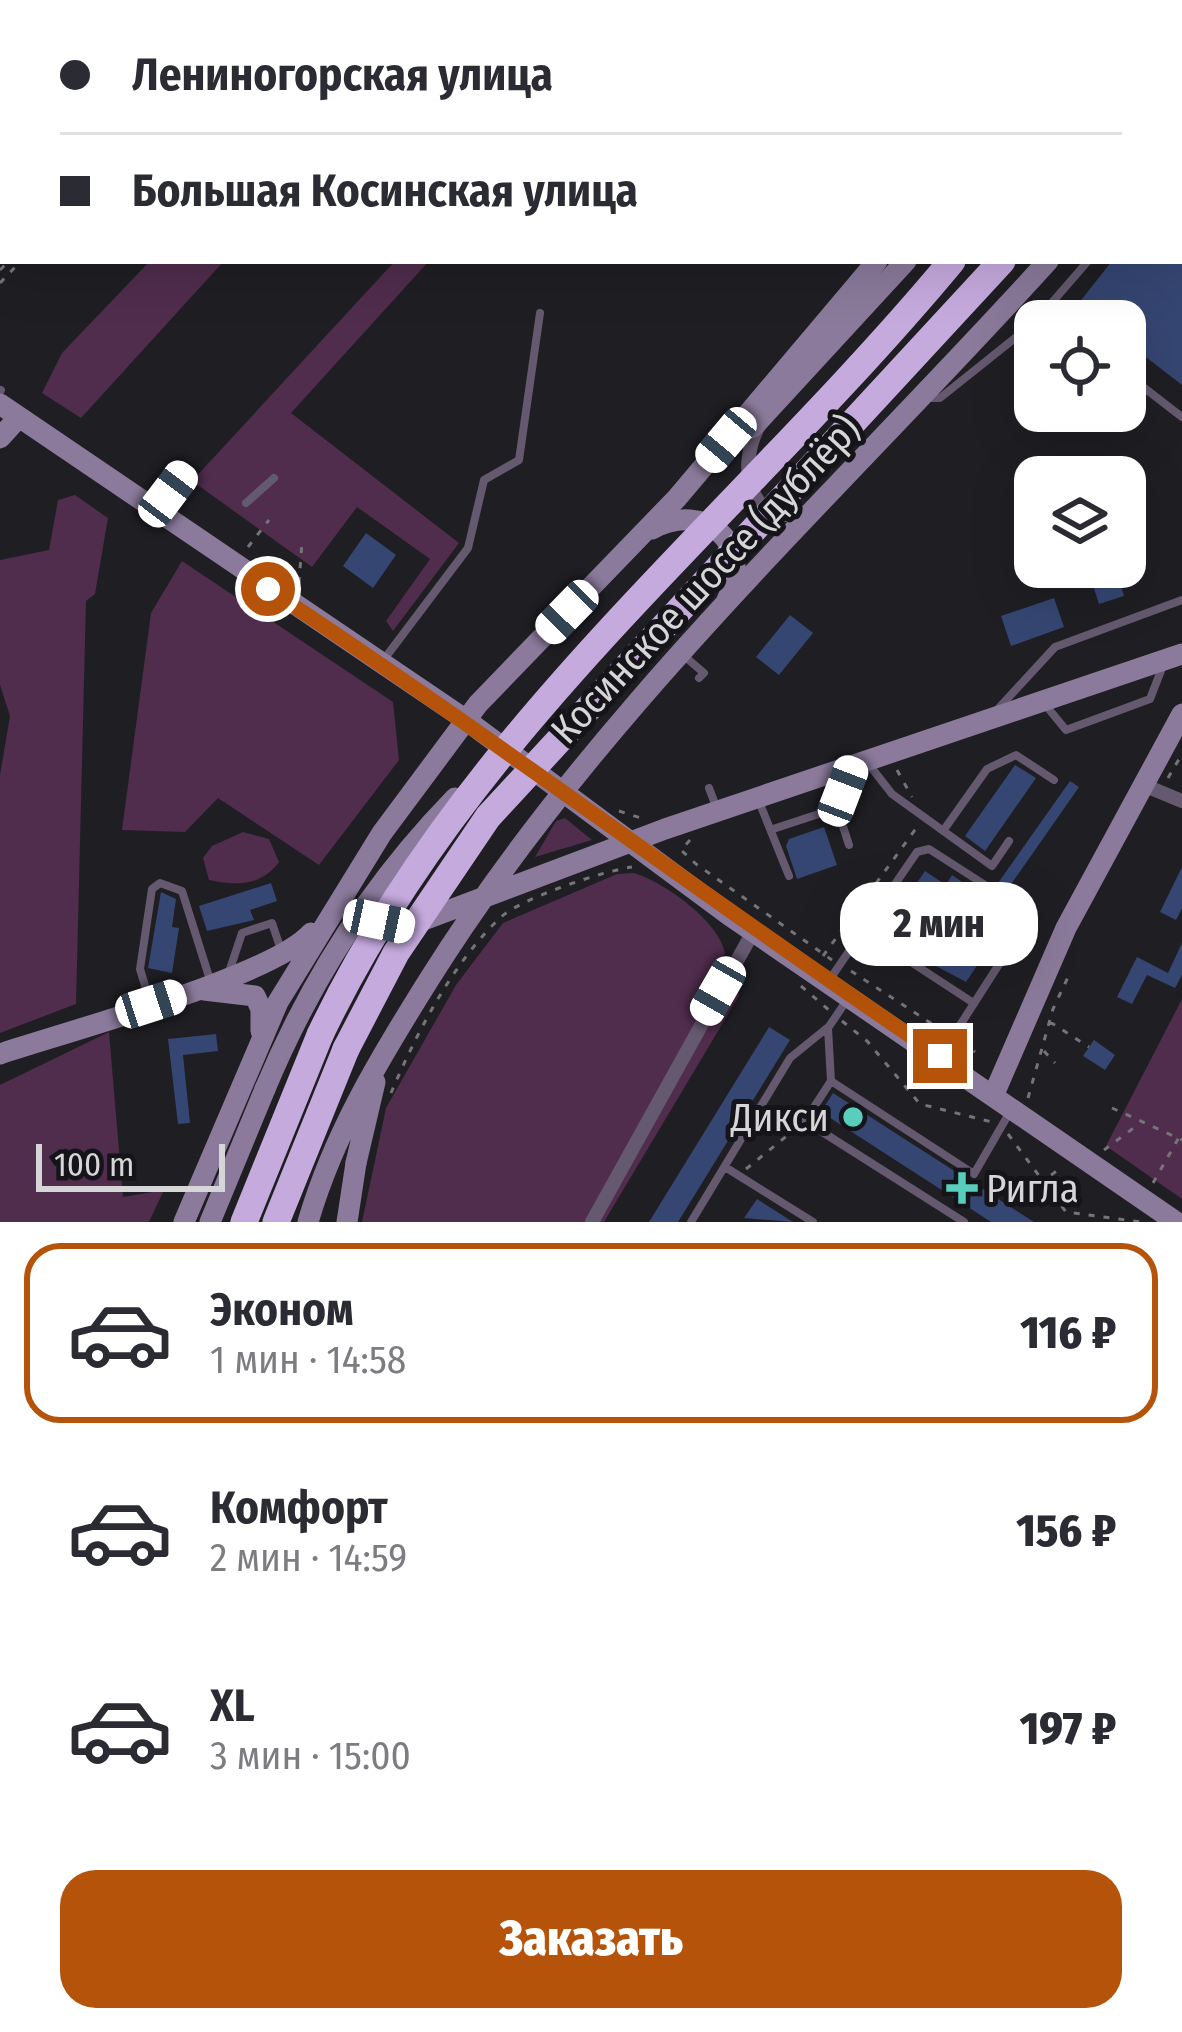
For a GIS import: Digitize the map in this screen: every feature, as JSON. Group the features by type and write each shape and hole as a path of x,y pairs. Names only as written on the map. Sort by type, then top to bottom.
{"highway":[{"path":"244,1222 320,1035 372,934 431,843 506,746 949,264"},
{"path":"276,1222 346,1048 396,953 488,818 999,264"}],"main road":[{"name":"Косинское шоссе (дублёр)","path":"184,1222 254,1054 329,914 368,854 466,720 677,498 874,264"},
{"path":"677,498 766,414 903,264"},
{"name":"Косинское шоссе (дублёр)","path":"308,1222 330,1158 383,1053 478,904 558,791 1045,264"},
{"path":"0,438 9,410 466,720 753,932 834,973 850,995 946,1047 1174,1220"},
{"path":"644,533 680,518 701,522 722,535 735,549 737,564 735,582 721,611"},
{"path":"368,854 366,908 379,921 405,927 478,904 718,811 1173,657"},
{"path":"1011,1100 1056,949 1151,788 1182,714"},
{"path":"210,1222 304,999 356,919 429,825 506,746"},
{"path":"0,1054 283,954 329,914"},
{"path":"210,983 255,996 263,1019 254,1054"},
{"path":"347,1222 383,1053"}],"street":[{"path":"766,414 746,455 745,476 757,498 786,517 823,504"},
{"path":"1151,788 1182,801"},
{"path":"592,1222 753,932"}],"lane":[{"path":"1057,300 1086,264"},
{"path":"382,663 468,548 484,480 520,460 540,313"},
{"path":"924,398 940,398 1014,338"},
{"path":"1146,389 1182,417"},
{"path":"154,511 183,473"},
{"path":"246,503 274,478"},
{"path":"990,718 1055,647 1182,600"},
{"path":"682,653 704,673 699,678"},
{"path":"1042,701 1066,730 1150,699 1173,657"},
{"path":"943,831 996,763 1016,755 1054,780"},
{"path":"773,829 837,808 860,764 992,866 1010,841"},
{"path":"709,788 718,811"},
{"path":"758,797 789,876"},
{"path":"837,808 849,845"},
{"path":"834,973 916,852 929,849 959,867 1026,922 946,1047"},
{"path":"151,1004 140,969 152,889 160,883 182,891 210,983"},
{"path":"210,983 242,933 272,923 283,954"},
{"path":"935,940 946,924"},
{"path":"862,930 920,963 972,1002"},
{"path":"692,1222 790,1058 828,1028 850,995"},
{"path":"828,1028 831,1081 805,1121 964,1222"},
{"path":"831,1081 974,1174 1011,1100"},
{"path":"724,1167 813,1222"}],"path":[{"path":"248,548 269,520"},
{"path":"299,584 302,542"},
{"path":"1151,788 1182,754"},
{"path":"896,769 904,773 910,789 909,806"},
{"path":"614,809 652,820"},
{"path":"823,956 924,817"},
{"path":"681,850 823,956 834,973 946,1047 975,1052"},
{"path":"389,1097 406,1056 466,959 504,914 609,872 643,868"},
{"path":"1011,1100 1042,1048 1069,975"},
{"path":"791,978 868,1041"},
{"path":"1049,1022 1089,1047"},
{"path":"1042,1048 1055,1063"},
{"path":"903,1128 920,1104"},
{"path":"1112,1108 1181,1137 1152,1184"},
{"path":"738,1175 805,1121"},
{"path":"1104,1150 1140,1123"},
{"path":"1015,1202 1066,1164"},
{"path":"1060,1222 1066,1212"}],"shaded area":[{"path":"147,264 221,264 81,418 42,393 62,353"},
{"path":"392,264 426,264 291,413 459,543 393,631 386,621 430,559 357,507 312,567 192,481"},
{"path":"75,495 108,518 95,594 86,601 76,1004 0,1033 0,775 10,716 0,685 0,560 49,550 58,500"},
{"path":"182,561 393,702 399,760 319,865 218,798 185,832 122,830 151,613"},
{"path":"565,818 592,840 535,857 556,821"},
{"path":"243,832 269,839 279,862 264,876 248,882 209,880 203,858 212,846"},
{"path":"634,873 674,894 712,928 725,953 710,974 736,983 739,996 604,1222 362,1222 386,1108 456,985 503,923 617,874"},
{"path":"1182,999 1182,1199 1106,1146"},
{"path":"109,1032 123,1197 164,1190 149,1222 0,1222 0,1085"}],"building":[{"path":"1110,264 1182,264 1182,385 1146,357 1146,300 1081,300"},
{"path":"366,533 396,555 373,588 343,566"},
{"path":"1094,588 1122,588 1124,596 1099,604"},
{"path":"1054,598 1064,627 1011,646 1001,616"},
{"path":"790,615 813,633 779,675 756,657"},
{"path":"1015,765 1036,778 985,851 965,836"},
{"path":"1070,781 1079,787 1007,890 998,883"},
{"path":"824,827 837,865 797,879 786,846 789,839"},
{"path":"1182,867 1182,908 1176,920 1160,912"},
{"path":"925,871 946,885 952,875 990,901 984,911 1004,925 966,982 923,959 886,928","holes":["939,895 977,921 955,954 942,945 931,947 928,936 917,928"]},
{"path":"271,883 277,901 250,910 254,920 207,931 199,906"},
{"path":"161,892 176,899 172,927 179,928 172,973 148,968"},
{"path":"1182,943 1182,975 1175,988 1147,975 1132,1004 1117,997 1137,957 1168,973"},
{"path":"769,1027 790,1040 678,1222 649,1222"},
{"path":"216,1034 218,1051 183,1055 190,1123 178,1124 168,1039"},
{"path":"1094,1040 1115,1055 1105,1070 1083,1056"},
{"path":"833,1093 1034,1222 991,1222 821,1112"},
{"path":"757,1199 793,1222 744,1218"}],"place":[{"name":"Дикси","path":"853,1117"},
{"name":"Ригла","path":"962,1188"}],"route":[{"path":"268,589 466,720 729,915 940,1056"}]}
